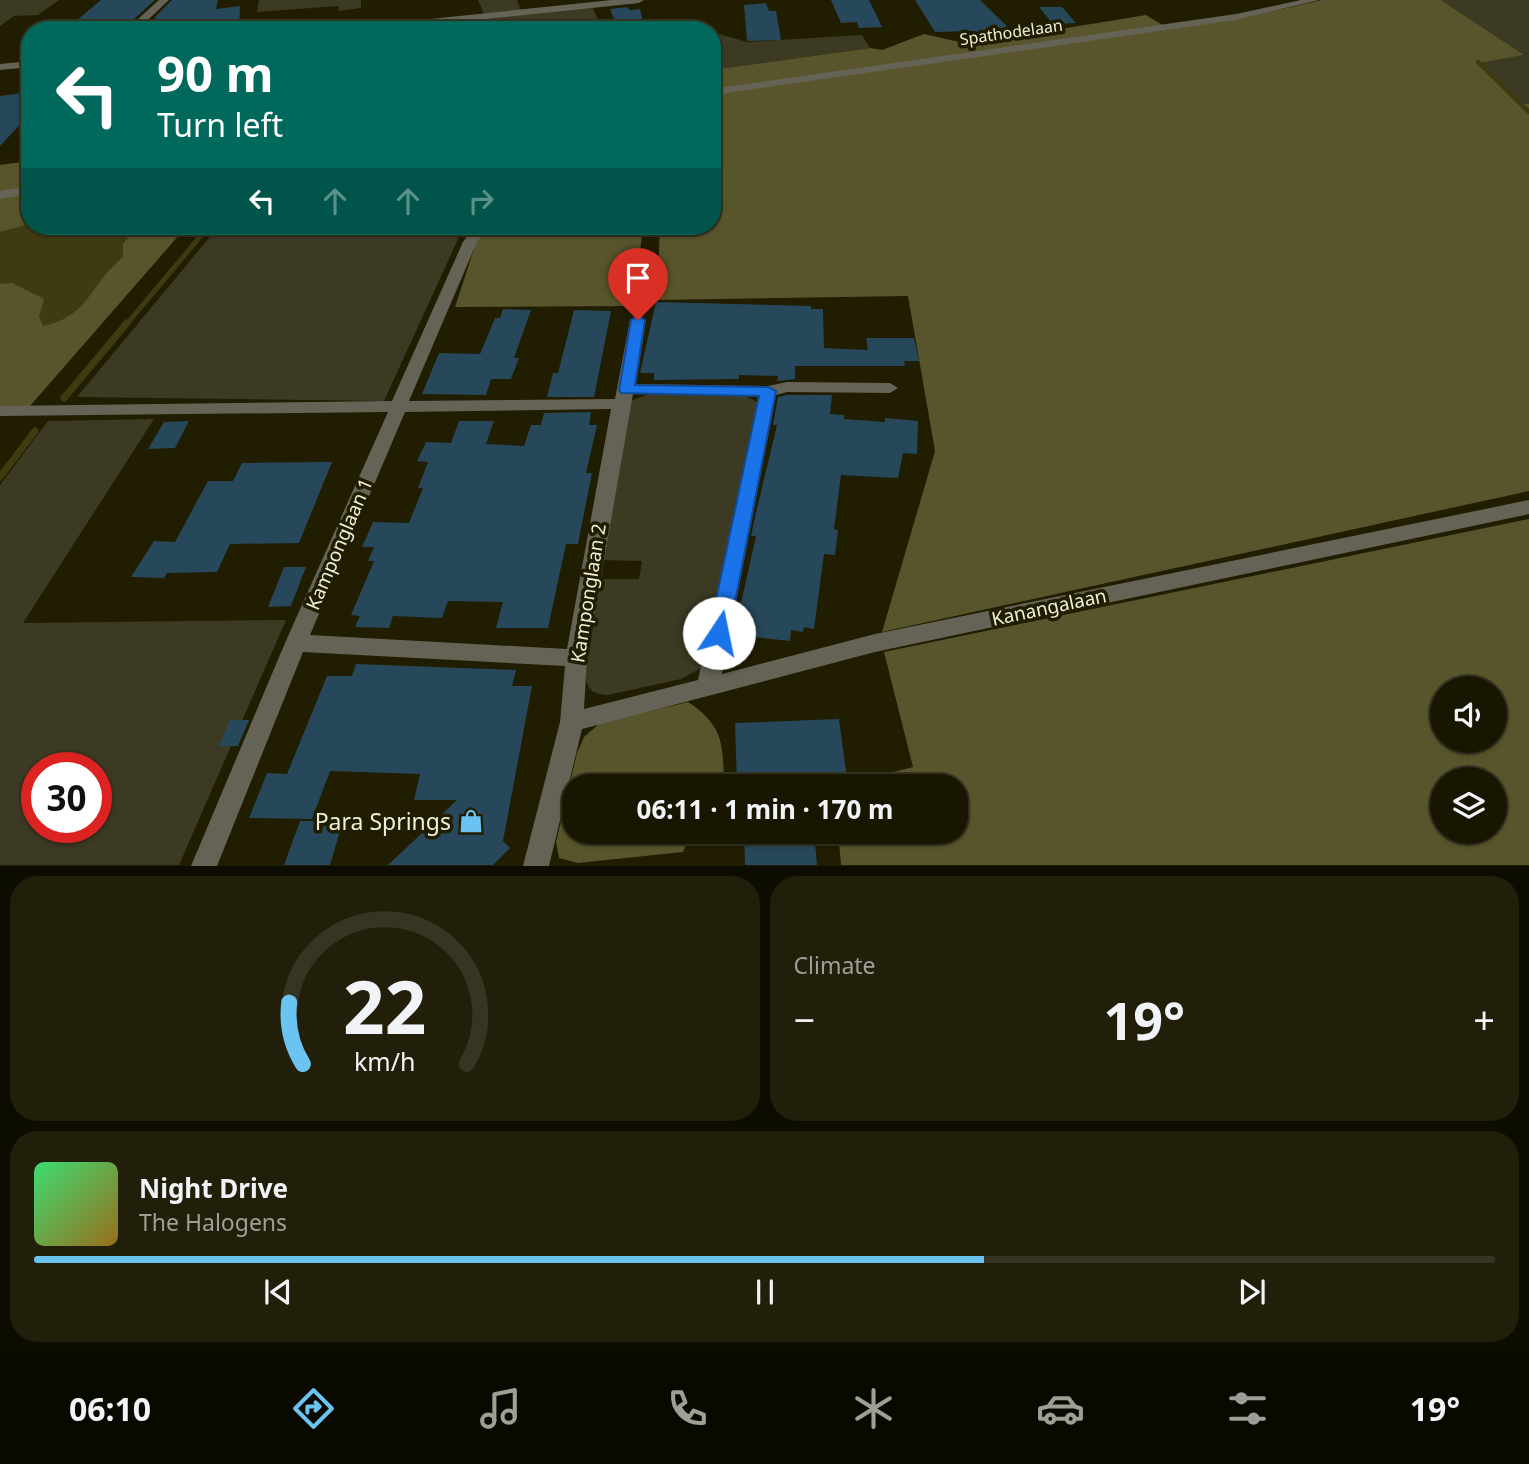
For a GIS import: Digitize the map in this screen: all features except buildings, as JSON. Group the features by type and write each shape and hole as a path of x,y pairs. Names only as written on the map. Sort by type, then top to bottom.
{"street":[{"path":"141,21 164,0"},
{"path":"429,21 582,3 639,0"},
{"name":"Spathodelaan","path":"721,91 1236,17 1314,0"},
{"path":"1,68 21,65"},
{"path":"0,195 21,192"},
{"name":"Kamponglaan 1","path":"204,866 398,405 475,235"},
{"name":"Kamponglaan 2","path":"536,866 572,722 576,658 638,320"},
{"path":"0,411 398,405 768,391 787,387 890,388"},
{"path":"708,687 768,391"},
{"name":"Kanangalaan","path":"572,722 875,643 1529,507"},
{"path":"296,643 576,658"}],"shaded area":[{"path":"0,0 59,0 38,15 14,16 0,26"},
{"path":"259,0 361,0 361,8 338,11 339,6 257,12"},
{"path":"478,0 517,0 521,11 484,14"},
{"path":"1322,0 1441,0 1524,55 1478,63 1520,103 1529,104 1529,491 882,632 935,451 908,296 657,300 660,235 721,235 721,93 1233,20"},
{"path":"1441,0 1529,0 1529,104 1520,103 1478,62 1523,55"},
{"path":"592,6 598,21 482,21"},
{"path":"1146,15 1164,26 721,89 721,69 870,48 882,50 924,34 968,44"},
{"path":"721,35 747,42 862,35 870,48 721,69"},
{"path":"21,162 21,188 0,192 0,165"},
{"path":"21,194 21,235 179,235 30,406 0,406 0,197"},
{"path":"21,226 21,235 130,235 123,244 123,257 111,268 88,299 70,315 43,326 39,317 44,299 12,283 0,284 0,232"},
{"path":"212,235 460,235 384,401 77,397"},
{"path":"481,235 642,235 634,306 455,307"},
{"path":"650,394 745,396 758,402 701,668 681,679 608,695 600,694 589,687 585,666 588,634 600,579 639,579 642,561 600,560 630,401"},
{"path":"154,419 23,623 286,620 179,865 0,865 0,485 48,421"},
{"path":"1529,519 1529,865 841,865 839,844 968,844 968,774 886,774 913,767 884,652"},
{"path":"688,702 709,719 715,728 722,747 724,774 572,774 584,737 600,723"},
{"path":"562,817 562,844 686,844 683,852 578,863 559,858 556,842"}],"waterway":[{"path":"1478,62 1529,112"},
{"path":"126,325 201,235"},
{"path":"64,398 127,323"},
{"path":"0,477 35,431"}],"place":[{"name":"Para Springs","path":"471,821"}],"route":[{"path":"638,320 627,390 768,391 719,633"}]}
